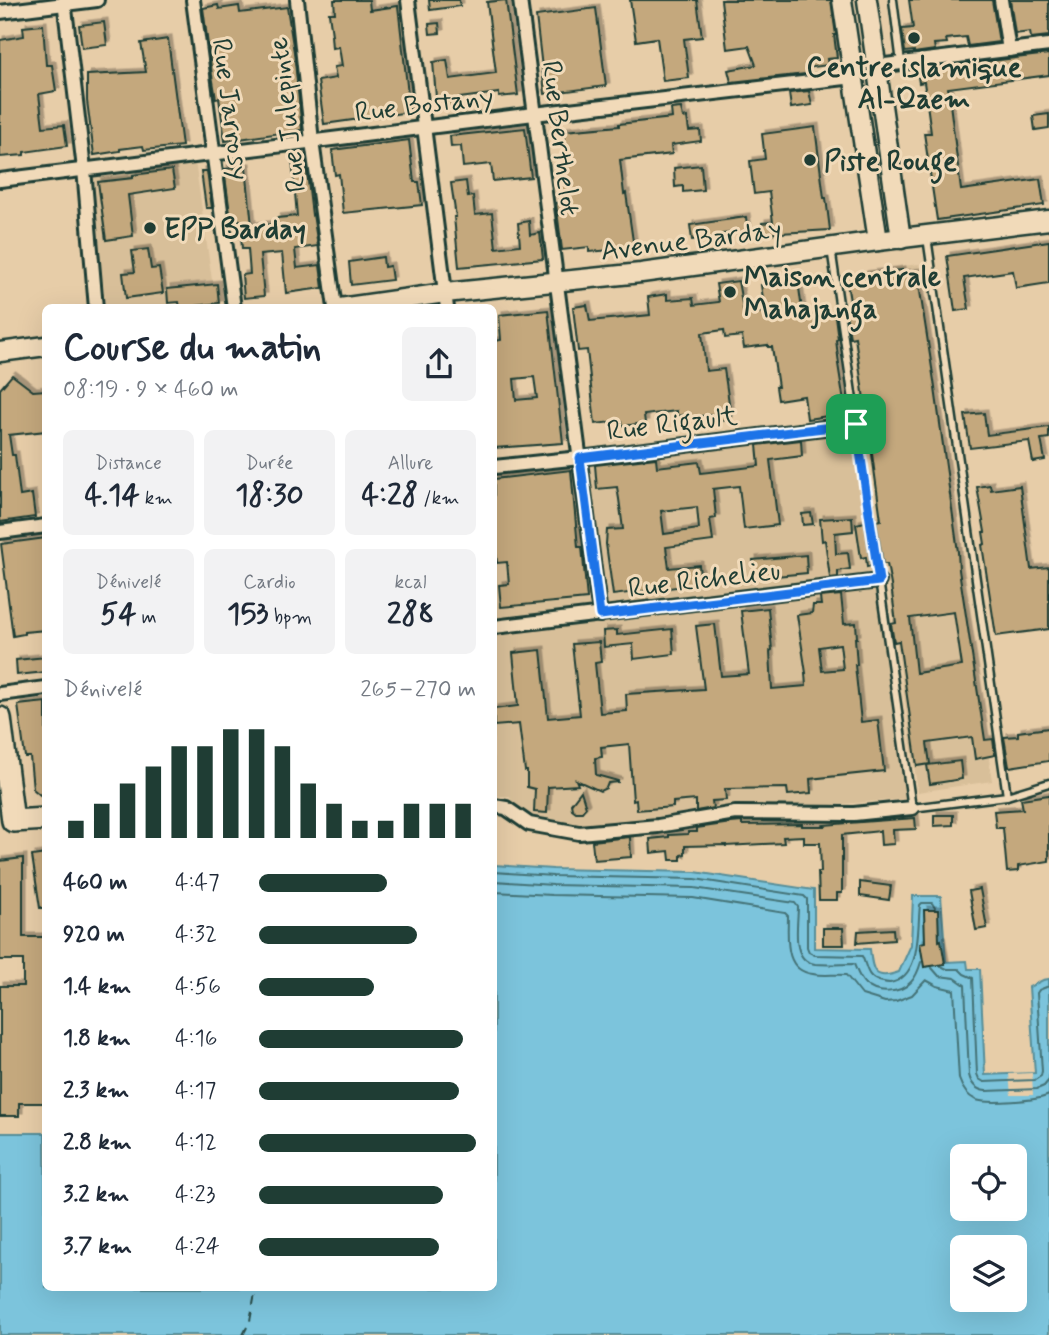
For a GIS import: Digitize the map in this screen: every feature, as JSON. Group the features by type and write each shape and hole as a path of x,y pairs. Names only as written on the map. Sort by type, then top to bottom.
{"main road":[{"path":"842,0 878,241"},
{"path":"867,0 901,239"},
{"name":"Avenue Barday","path":"399,304 446,301 556,281 641,273 1049,220"},
{"path":"0,352 42,347"},
{"path":"0,718 6,822 42,818"}],"street":[{"path":"0,12 97,0"},
{"name":"Rue Jarrosy","path":"193,0 233,304"},
{"name":"Rue Julepinte","path":"297,0 312,141 336,304"},
{"path":"408,0 446,301"},
{"name":"Rue Berthelot","path":"520,0 600,615"},
{"path":"1001,0 1009,50"},
{"path":"64,2 84,169 96,304"},
{"path":"877,66 1049,45"},
{"name":"Rue Bostany","path":"0,180 854,77"},
{"name":"Rue Rigault","path":"497,467 856,424"},
{"path":"0,532 42,527"},
{"name":"Rue Richelieu","path":"497,627 879,581"},
{"path":"0,694 42,689"},
{"path":"497,806 506,808 529,824 579,833 658,826 735,813 854,814 912,808"}],"lane":[{"path":"893,0 901,63"},
{"path":"927,236 1007,796"},
{"path":"831,248 912,808 1007,796 1049,783"}],"shaded area":[{"name":"EPP Barday","path":"195,161 212,280 166,286 168,304 105,304 88,176"},
{"path":"919,264 992,781 918,792 844,274"},
{"path":"851,429 866,500 907,799 716,814 601,828 523,818 509,796 497,796 497,475"}],"water":[{"path":"497,865 695,872 814,890 814,948 870,949 873,968 884,975 899,972 911,945 913,896 941,896 946,962 967,961 968,969 980,969 985,1075 1035,1073 1029,987 1049,979 1049,1335 0,1335 0,1133 42,1133 42,1291 497,1291"}],"pier":[{"path":"1032,1073 1033,1095 1011,1095 1009,1074"}],"building":[{"path":"334,0 369,0 370,10 398,6 410,112 324,124 318,81 336,78 334,67 342,66 339,47 332,48 329,13 335,13"},
{"path":"429,0 459,0 460,6 430,10"},
{"path":"506,0 518,95 499,97 499,93 451,99 452,107 437,109 433,62 447,60 450,79 496,73 487,2"},
{"path":"630,0 697,0 702,37 684,39 689,78 663,81 657,38 636,41"},
{"path":"721,0 831,0 837,58 827,59 828,65 806,68 806,74 731,82 728,70 756,65 749,46 727,49"},
{"path":"909,0 992,0 999,42 968,46 966,37 946,39 947,43 934,44 935,50 905,52 902,29 913,28"},
{"path":"1010,0 1049,0 1049,36 1031,38 1030,32 1015,34"},
{"path":"218,5 219,9 239,6 240,13 287,7 302,130 225,141 203,8"},
{"path":"596,8 606,86 545,94 536,16"},
{"path":"104,22 107,45 82,48 79,25"},
{"path":"439,23 440,33 430,34 429,24"},
{"path":"43,25 46,65 52,65 56,91 39,94 43,127 64,125 67,146 0,157 0,40 24,36 23,27"},
{"path":"168,39 182,146 144,150 143,146 94,155 87,101 87,75 146,72 141,43"},
{"path":"1049,54 1049,75 948,88 961,190 1040,179 1044,205 937,220 924,133 931,133 924,82 919,83 917,70"},
{"path":"809,91 812,105 791,108 789,93"},
{"path":"681,108 683,118 687,117 689,131 700,130 701,141 671,145 672,154 620,160 634,248 589,252 589,247 562,250 556,203 561,202 558,169 568,168 564,131 672,118 671,109"},
{"path":"1049,114 1049,128 1035,130 1033,116"},
{"path":"815,127 830,230 763,234 762,223 773,222 769,192 754,194 750,161 765,159 762,134"},
{"path":"525,128 531,177 493,181 491,164 463,167 461,146 451,147 450,136"},
{"path":"409,140 414,182 419,182 422,205 343,213 339,174 335,175 332,150"},
{"path":"305,156 318,246 295,249 297,268 320,265 323,288 286,293 282,253 260,255 264,296 244,298 242,275 250,274 248,249 242,249 240,220 231,221 224,169 246,167 252,226 277,224 277,218 297,216 292,158"},
{"path":"701,165 703,190 683,192 683,186 675,187 674,168"},
{"path":"172,170 175,188 128,195 133,236 106,240 98,182"},
{"path":"201,171 207,171 212,208 206,208"},
{"path":"466,181 468,197 473,196 475,215 492,213 496,248 520,245 518,223 529,221 530,235 540,233 543,259 459,267 451,183"},
{"path":"746,217 748,232 692,240 690,225"},
{"path":"1049,241 1049,283 1016,288 1013,271 964,278 969,309 955,311 947,256"},
{"path":"148,249 151,269 159,268 163,293 126,298 123,273 135,272 132,251"},
{"path":"383,257 384,267 390,266 392,280 351,285 349,262"},
{"path":"902,270 902,274 917,272 985,740 993,739 995,755 975,759 972,737 927,743 930,764 917,766 899,641 894,642 891,624 896,623 891,585 887,564 883,564 876,521 881,520 866,410 860,411 859,399 864,399 855,337 850,338 846,314 852,313 847,283 864,281 864,275","holes":["954,612 962,666 916,673 910,618"]},
{"path":"798,280 803,318 835,316 838,364 844,402 847,401 849,413 807,419 804,396 778,400 772,347 768,345 744,348 742,336 725,338 724,330 702,333 706,371 724,369 731,416 729,420 716,421 716,415 677,416 677,411 644,415 645,423 623,426 622,421 595,424 587,350 578,351 573,307 587,305 590,321 650,315 648,297 667,294 667,300 693,298 694,305 719,302 716,284 738,281 744,314 765,312 761,285"},
{"path":"217,284 219,303 168,303 167,289"},
{"path":"548,310 563,443 497,448 497,341 501,340 499,315","holes":["534,377 537,398 516,400 514,379"]},
{"path":"12,375 33,391 42,390 42,431 9,435 12,455 15,455 20,496 32,494 35,517 0,522 0,389"},
{"path":"984,413 987,435 1049,427 1049,438 1041,439 1045,460 1033,462 1029,441 970,448 965,415"},
{"path":"801,440 802,456 770,460 778,525 744,529 739,486 713,489 716,518 710,519 713,541 666,547 669,568 699,565 701,584 613,595 606,544 607,530 623,529 619,499 617,487 597,489 595,465 656,458 657,467 699,462 701,473 735,469 759,466 757,445","holes":["697,507 699,529 664,534 661,511"]},
{"path":"571,470 578,547 582,547 587,599 501,607 499,585 509,584 507,562 497,563 497,479"},
{"path":"990,485 991,490 1020,486 1031,569 1049,567 1049,629 996,636 982,545 985,544 985,532 977,487"},
{"path":"811,513 813,524 803,525 802,514"},
{"path":"852,517 853,531 835,533 836,554 848,553 850,569 838,571 838,577 830,578 820,519"},
{"path":"865,522 871,566 867,567 866,557 861,558 856,524"},
{"path":"42,539 42,630 13,636 1,544"},
{"path":"806,555 807,573 755,578 753,560"},
{"path":"841,595 844,624 856,623 855,665 861,722 878,720 884,771 810,779 811,793 788,795 787,788 725,789 726,800 712,801 713,808 696,811 696,800 673,802 673,807 637,810 636,800 633,801 629,744 601,747 602,757 595,758 596,775 618,782 608,783 606,788 600,791 576,780 578,785 548,787 547,813 534,812 535,789 527,787 519,724 497,726 497,709 518,706 513,653 541,650 548,718 580,715 572,644 599,642 601,662 595,663 600,713 627,711 626,694 704,689 696,626 715,624 721,676 749,674 741,611 768,608 772,689 806,686 797,615 812,613 813,605 821,605 820,597","holes":["840,644 843,669 822,671 819,647"]},
{"path":"672,629 674,654 634,659 633,644 604,647 603,631 617,630 617,635"},
{"path":"42,657 42,672 17,675 16,660"},
{"path":"42,702 42,797 33,789 30,757 25,757 18,705"},
{"path":"1049,728 1049,761 1009,767 1004,737 1018,736 1018,732"},
{"path":"960,761 962,779 930,784 927,765"},
{"path":"581,791 586,807 582,812 576,812 571,804"},
{"path":"1049,795 1049,861 1018,866 1018,871 1007,872 1003,828 996,828 994,811 1023,809 1021,799"},
{"path":"934,815 953,815 953,825 934,826"},
{"path":"915,818 916,829 893,830 894,844 881,845 880,831 842,835 842,893 837,893 837,900 819,900 820,843 804,843 804,836 783,837 784,843 685,846 685,854 681,855 681,860 670,860 669,851 651,853 650,839 688,834 697,832 697,828 731,823 825,826"},
{"path":"630,837 631,857 594,860 592,841"},
{"path":"42,855 42,908 40,908 32,856"},
{"path":"23,858 23,937 42,937 42,1103 19,1103 19,1116 0,1116 0,986 23,986 23,960 0,960 0,861"},
{"path":"860,882 891,886 889,900 860,896"},
{"path":"980,889 987,928 976,930 969,891"},
{"path":"924,910 938,910 939,941 941,940 945,964 924,967 920,943 925,942"},
{"path":"823,928 843,928 844,945 823,945"},
{"path":"893,929 894,940 857,943 858,931"}],"ferry route":[{"path":"243,1335 250,1321 255,1291"}],"place":[{"name":"Centre islamique Al-Qaem","path":"914,38"},
{"name":"Piste Rouge","path":"810,160"},
{"name":"EPP Barday","path":"150,228"},
{"name":"Maison centrale Mahajanga","path":"730,292"}],"route":[{"path":"856,424 879,581 600,615 580,458 856,424"}]}
